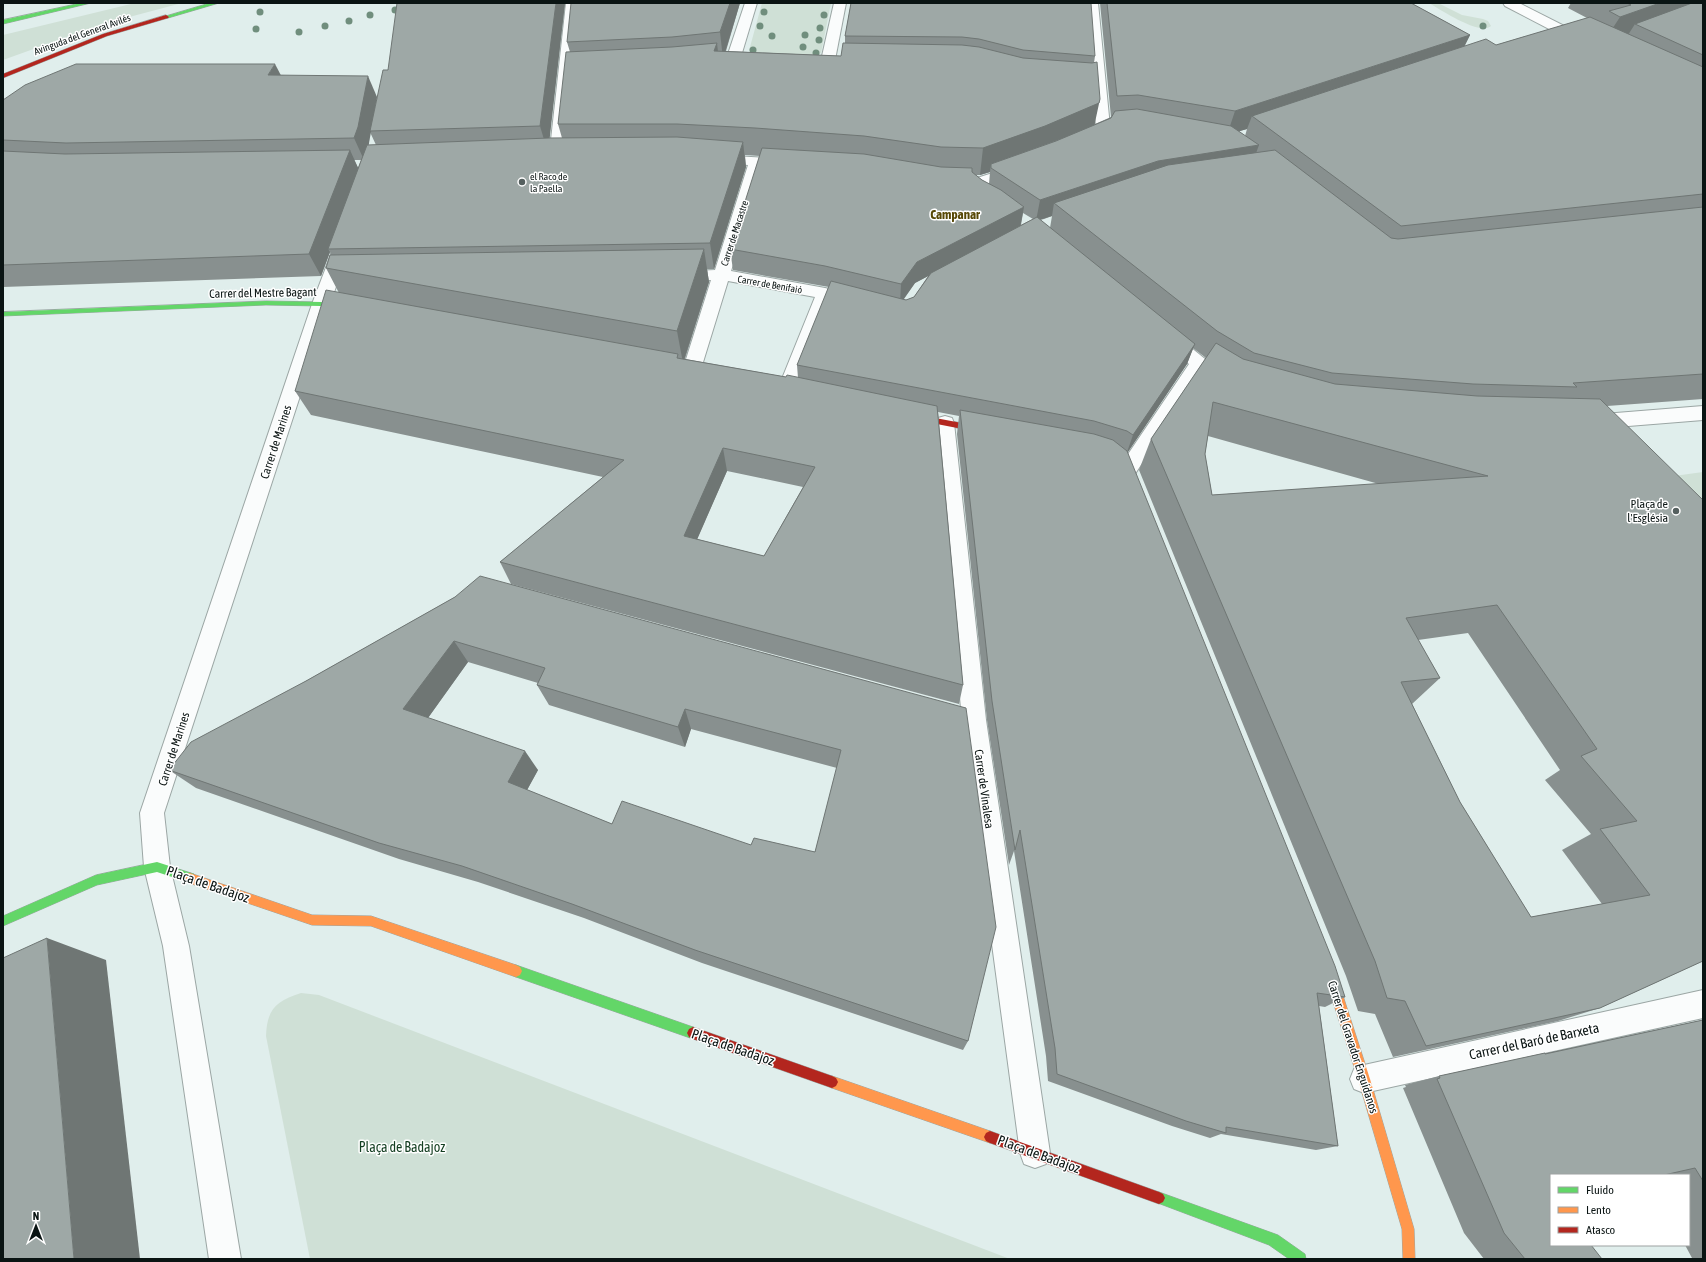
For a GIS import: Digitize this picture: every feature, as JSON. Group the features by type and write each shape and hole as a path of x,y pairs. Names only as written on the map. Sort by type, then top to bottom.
{"street":[{"path":"3,22 88,3"},
{"name":"Avinguda del General Avilés","path":"3,76 42,59 105,35 216,3"},
{"path":"556,158 572,3"},
{"path":"732,63 751,3"},
{"path":"827,64 840,3"},
{"path":"1074,146 1100,134 1103,127 1092,3"},
{"path":"1510,3 1596,47"},
{"path":"1547,35 1561,30"},
{"path":"718,65 732,63 746,64"},
{"path":"812,64 843,65"},
{"path":"564,74 580,74"},
{"path":"1103,127 1117,126"},
{"path":"540,159 572,158"},
{"path":"704,158 803,164"},
{"name":"Carrer de Macastre","path":"665,276 721,275 757,161"},
{"path":"938,181 982,182 1032,164"},
{"path":"982,182 979,186 979,192 985,197"},
{"name":"Carrer de Marines","path":"157,866 152,813 321,304 338,282 348,230"},
{"name":"Carrer de Benifaió","path":"690,372 721,275 824,293 868,304"},
{"path":"786,391 824,293"},
{"name":"Carrer del Mestre Bagant","path":"3,314 266,303 321,304 360,311"},
{"path":"1156,329 1216,375 1235,386 1243,388"},
{"path":"1127,470 1199,363"},
{"path":"1575,423 1703,413"},
{"path":"900,414 998,433"},
{"name":"Carrer de Vinalesa","path":"945,423 974,720 1035,1153"},
{"path":"951,714 974,720"},
{"name":"Plaça de Badajoz","path":"3,921 96,880 157,866 312,920 371,921 1035,1153 1224,1221 1273,1240 1300,1259"},
{"name":"Plaça de Badajoz","path":"157,866 176,946 225,1259"},
{"name":"Carrer del Gravador Enguídanos","path":"1325,962 1364,1078 1408,1229 1409,1259"},
{"name":"Carrer del Baró de Barxeta","path":"1364,1078 1703,1004"}],"green space":[{"path":"135,3 182,3 103,24 3,60 3,35"},
{"path":"762,3 831,3 821,53 814,56 754,54 749,50"},
{"path":"1429,3 1438,3 1462,15 1483,19 1488,21 1491,26 1486,28 1478,28 1460,21"},
{"path":"1703,472 1703,528 1652,479"},
{"name":"Plaça de Badajoz","path":"301,993 319,995 1010,1259 310,1259 266,1036 268,1019 274,1007 285,999"}],"building":[{"path":"397,3 556,3 540,126 370,131 383,70 388,70"},
{"path":"571,3 730,3 720,32 672,37 567,42"},
{"path":"851,3 1091,3 1095,56 1023,50 979,39 962,37 845,36"},
{"path":"1107,3 1411,3 1470,35 1235,111 1138,95 1117,96"},
{"path":"1627,3 1660,3 1620,17 1609,11 1631,5"},
{"path":"1692,3 1703,3 1703,55 1635,24"},
{"path":"1590,17 1703,67 1703,194 1401,226 1252,116 1486,39 1496,45"},
{"path":"717,43 714,51 841,56 843,43 962,45 979,47 1023,58 1092,63 1097,62 1100,99 1099,103 1045,126 983,148 941,147 864,136 755,128 677,124 558,124 566,52 672,47"},
{"path":"76,64 275,64 268,75 368,76 358,127 354,138 66,143 3,140 3,100 25,85"},
{"path":"1137,109 1231,126 1259,145 1158,161 1040,200 991,168 991,164 1056,141 1111,118 1115,111"},
{"path":"677,137 743,142 710,243 328,249 367,145 549,138"},
{"path":"762,148 864,154 941,167 972,168 972,172 982,180 1001,190 1024,207 917,262 901,284 825,266 730,249"},
{"path":"350,150 309,254 3,265 3,151 65,154"},
{"path":"1275,150 1391,238 1398,239 1703,207 1703,374 1573,383 1577,387 1473,384 1332,373 1254,353 1217,331 1054,203 1168,165"},
{"path":"1037,217 1195,344 1133,435 1127,431 1094,421 797,365 831,281 906,300 914,297 931,273"},
{"path":"704,249 677,331 326,268 330,255"},
{"path":"326,290 678,354 677,358 786,377 787,375 937,406 963,685 500,562 624,460 295,391","holes":["723,448 815,467 764,556 684,536"]},
{"path":"1216,343 1243,359 1335,384 1477,396 1600,399 1703,500 1703,961 1600,1008 1426,1046 1405,1001 1387,998 1375,961 1151,439","holes":["1213,402 1488,476 1212,495 1205,454","1497,605 1597,749 1581,756 1637,821 1600,829 1650,895 1531,917 1460,802 1401,682 1440,678 1406,618"]},
{"path":"960,410 1094,434 1113,440 1127,451 1335,966 1345,997 1317,993 1338,1146 1226,1127 1226,1133 1186,1121 1057,1074 1055,1048 1020,830 1015,850 992,701"},
{"path":"480,576 966,708 996,927 968,1041 695,950 572,904 462,866 379,843 169,770 191,742 306,681 455,597","holes":["454,641 545,668 537,685 678,727 685,709 841,750 815,852 754,838 751,845 622,801 612,824 508,782 525,751 403,709"]},
{"path":"47,938 74,1259 3,1259 3,958"},
{"path":"1703,1020 1703,1181 1695,1168 1668,1174 1550,1174 1550,1246 1592,1246 1602,1259 1525,1259 1504,1233 1437,1079 1440,1078 1439,1076"}],"traffic: fast":[{"path":"3,22 88,3"},
{"path":"166,17 216,3"},
{"path":"3,314 266,303 321,304 351,310"},
{"path":"3,921 96,880 157,867 190,878"},
{"path":"516,971 693,1033"},
{"path":"1159,1198 1273,1240 1300,1259"}],"traffic: slow":[{"path":"190,878 312,920 371,921 516,971"},
{"path":"1329,971 1364,1079 1408,1229 1409,1259"},
{"path":"832,1082 990,1137"}],"traffic: jam":[{"path":"3,76 105,35 166,17"},
{"path":"909,416 988,431"},
{"path":"693,1033 832,1082"},
{"path":"990,1137 1159,1198"}],"place":[{"name":"el Raco de la Paella","path":"522,182"},
{"name":"Plaça de l'Església","path":"1676,511"}],"district":[{"name":"Campanar","path":"955,214"}]}
